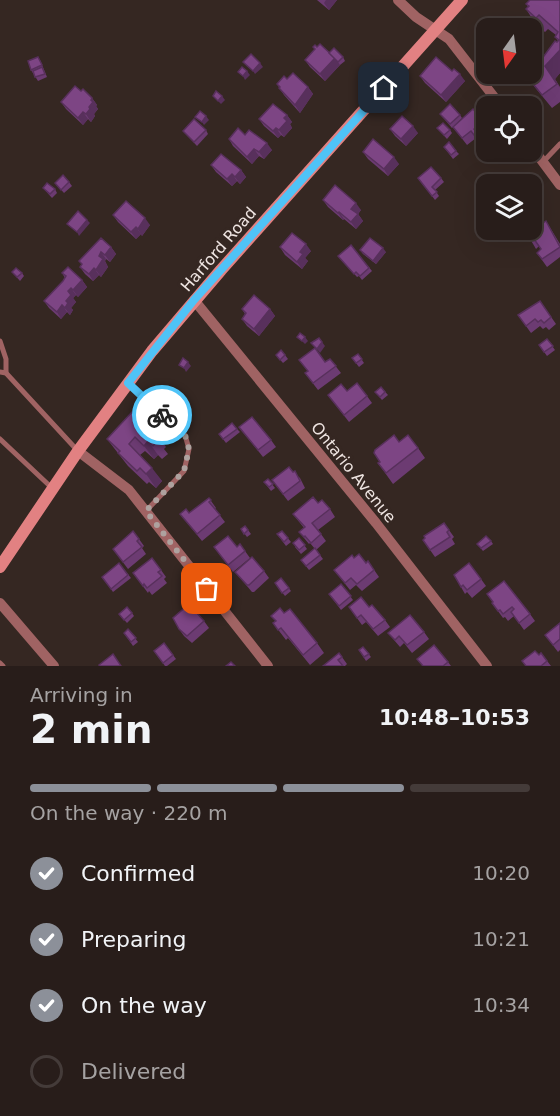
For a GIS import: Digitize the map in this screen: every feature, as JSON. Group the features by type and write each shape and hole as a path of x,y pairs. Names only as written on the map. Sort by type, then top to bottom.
{"main road":[{"name":"Harford Road","path":"0,567 78,451 194,300 462,0"}],"street":[{"path":"398,0 416,17 449,39 493,96"},
{"path":"543,162 560,185"},
{"name":"Ontario Avenue","path":"194,300 376,523 487,666"},
{"path":"78,451 129,490 268,666"},
{"path":"0,603 54,666"}],"lane":[{"path":"543,162 560,144"},
{"path":"0,341 6,359 3,373 78,451"},
{"path":"128,383 185,435 189,449 184,471 146,511"},
{"path":"0,439 53,489"}],"building":[{"path":"530,0 560,0 560,50 545,66 557,84 542,95 533,84 542,84 542,59 555,41 559,40 555,37 558,32 539,15 536,18 526,9 529,6 526,4"},
{"path":"320,44 335,58 320,74 305,60 315,49 313,47"},
{"path":"334,48 343,57 338,62 329,53"},
{"path":"251,54 260,63 253,71 243,62"},
{"path":"38,57 42,65 31,70 28,61"},
{"path":"436,57 452,71 454,69 460,74 441,95 420,76"},
{"path":"42,67 45,74 35,77 33,71"},
{"path":"242,67 247,71 243,76 238,72"},
{"path":"293,73 308,87 295,105 277,84 284,76 287,79"},
{"path":"75,86 81,91 83,89 93,102 86,114 83,112 78,118 61,102"},
{"path":"216,91 222,96 218,101 213,96"},
{"path":"273,104 287,115 284,118 287,121 279,130 276,128 273,131 259,119"},
{"path":"450,104 460,115 450,124 440,114"},
{"path":"473,109 476,113 474,129 476,134 474,135 471,131 462,138 453,127"},
{"path":"200,111 206,116 202,122 195,117"},
{"path":"402,116 413,126 401,139 390,129"},
{"path":"194,119 206,130 194,142 183,131"},
{"path":"443,123 450,130 444,135 437,128"},
{"path":"238,128 245,135 249,130 267,143 259,152 254,149 247,157 229,139"},
{"path":"373,139 394,157 384,169 363,152"},
{"path":"449,142 456,151 451,155 444,147"},
{"path":"221,154 241,170 235,177 232,174 227,179 211,165"},
{"path":"431,167 441,178 432,187 437,192 432,196 418,178"},
{"path":"63,175 69,182 61,190 55,183"},
{"path":"47,183 55,189 50,194 43,188"},
{"path":"335,185 356,203 351,209 358,214 351,222 323,200"},
{"path":"126,201 145,218 138,229 136,227 131,232 113,215"},
{"path":"78,211 87,220 77,232 67,224"},
{"path":"546,221 560,247 542,259 537,253 541,249 535,240 542,240 542,224"},
{"path":"292,233 306,244 297,262 280,247"},
{"path":"101,238 111,247 105,255 101,252 99,256 103,259 96,270 94,268 89,274 80,267 82,264 79,261"},
{"path":"370,238 383,248 373,261 360,250"},
{"path":"351,245 369,268 360,276 356,272 354,274 338,256"},
{"path":"68,267 82,280 73,290 71,288 68,291 71,295 66,301 68,303 65,308 62,305 57,312 44,301 63,281 66,276 62,273"},
{"path":"16,268 22,273 17,277 12,272"},
{"path":"254,295 270,309 254,329 242,319 246,313 242,309"},
{"path":"540,301 551,317 544,323 535,319 526,326 518,315"},
{"path":"300,333 305,337 302,341 297,337"},
{"path":"319,338 322,342 317,349 311,343"},
{"path":"547,339 553,346 544,352 539,345"},
{"path":"315,348 325,362 330,359 336,366 313,383 305,373 308,371 299,360"},
{"path":"281,350 285,355 280,360 276,355"},
{"path":"358,354 362,359 356,363 352,358"},
{"path":"183,358 188,362 184,368 179,365"},
{"path":"357,383 367,396 344,415 328,395 341,384 347,391"},
{"path":"381,387 385,392 380,397 375,392"},
{"path":"145,398 156,409 145,421 147,423 150,419 156,424 152,429 157,434 154,437 158,440 153,446 148,441 144,446 135,437 129,444 152,468 146,474 140,468 137,471 107,439"},
{"path":"252,417 271,440 258,450 239,427"},
{"path":"232,423 237,429 223,439 219,434"},
{"path":"394,435 399,442 408,435 418,448 386,473 374,453"},
{"path":"289,467 293,472 295,471 300,481 283,494 272,480"},
{"path":"268,479 273,484 269,487 264,482"},
{"path":"313,497 318,503 322,500 330,509 312,523 321,534 311,543 299,532 305,527 293,514"},
{"path":"209,498 211,500 209,502 220,515 197,534 180,514 186,509 189,513"},
{"path":"444,523 449,530 447,532 450,537 430,550 423,540 424,536"},
{"path":"245,526 248,530 244,534 241,529"},
{"path":"133,531 142,547 123,562 113,549"},
{"path":"282,531 288,538 284,542 277,534"},
{"path":"228,536 237,547 240,544 245,551 228,565 214,547"},
{"path":"486,536 491,541 481,548 477,544"},
{"path":"299,538 305,545 299,550 293,543"},
{"path":"315,548 320,555 306,566 301,560"},
{"path":"359,554 374,570 357,584 351,578 345,583 334,570 352,555 354,558"},
{"path":"252,557 264,571 247,585 235,572"},
{"path":"152,558 161,570 158,572 162,576 147,588 133,573"},
{"path":"119,563 128,575 111,589 102,577"},
{"path":"469,563 481,579 467,590 463,585 461,587 454,575"},
{"path":"281,578 289,588 282,593 275,583"},
{"path":"504,581 530,614 519,623 511,612 514,609 512,607 503,614 500,610 498,611 487,594"},
{"path":"341,584 351,596 339,606 329,594"},
{"path":"361,597 369,607 372,605 385,620 373,629 361,615 357,618 349,607"},
{"path":"189,604 204,621 187,636 179,629 173,618"},
{"path":"127,607 132,613 124,620 119,614"},
{"path":"280,608 284,613 290,609 317,643 303,655 281,628 278,630 273,623 276,621 271,616"},
{"path":"410,615 424,632 407,645 399,636 395,640 388,633"},
{"path":"560,623 560,639 553,645 545,635"},
{"path":"128,629 136,638 131,642 124,633"},
{"path":"164,643 173,655 163,663 154,651"},
{"path":"434,645 448,662 443,666 423,666 417,659"},
{"path":"363,647 369,654 364,657 359,650"},
{"path":"535,651 539,655 541,653 547,661 541,666 526,666 522,661"},
{"path":"339,653 342,657 338,660 343,666 323,666"},
{"path":"113,654 121,666 99,665"}],"way so far":[{"path":"162,415 185,435 189,449 184,471 146,511 207,589"}],"route":[{"path":"162,415 128,383 194,300 384,88"}]}
